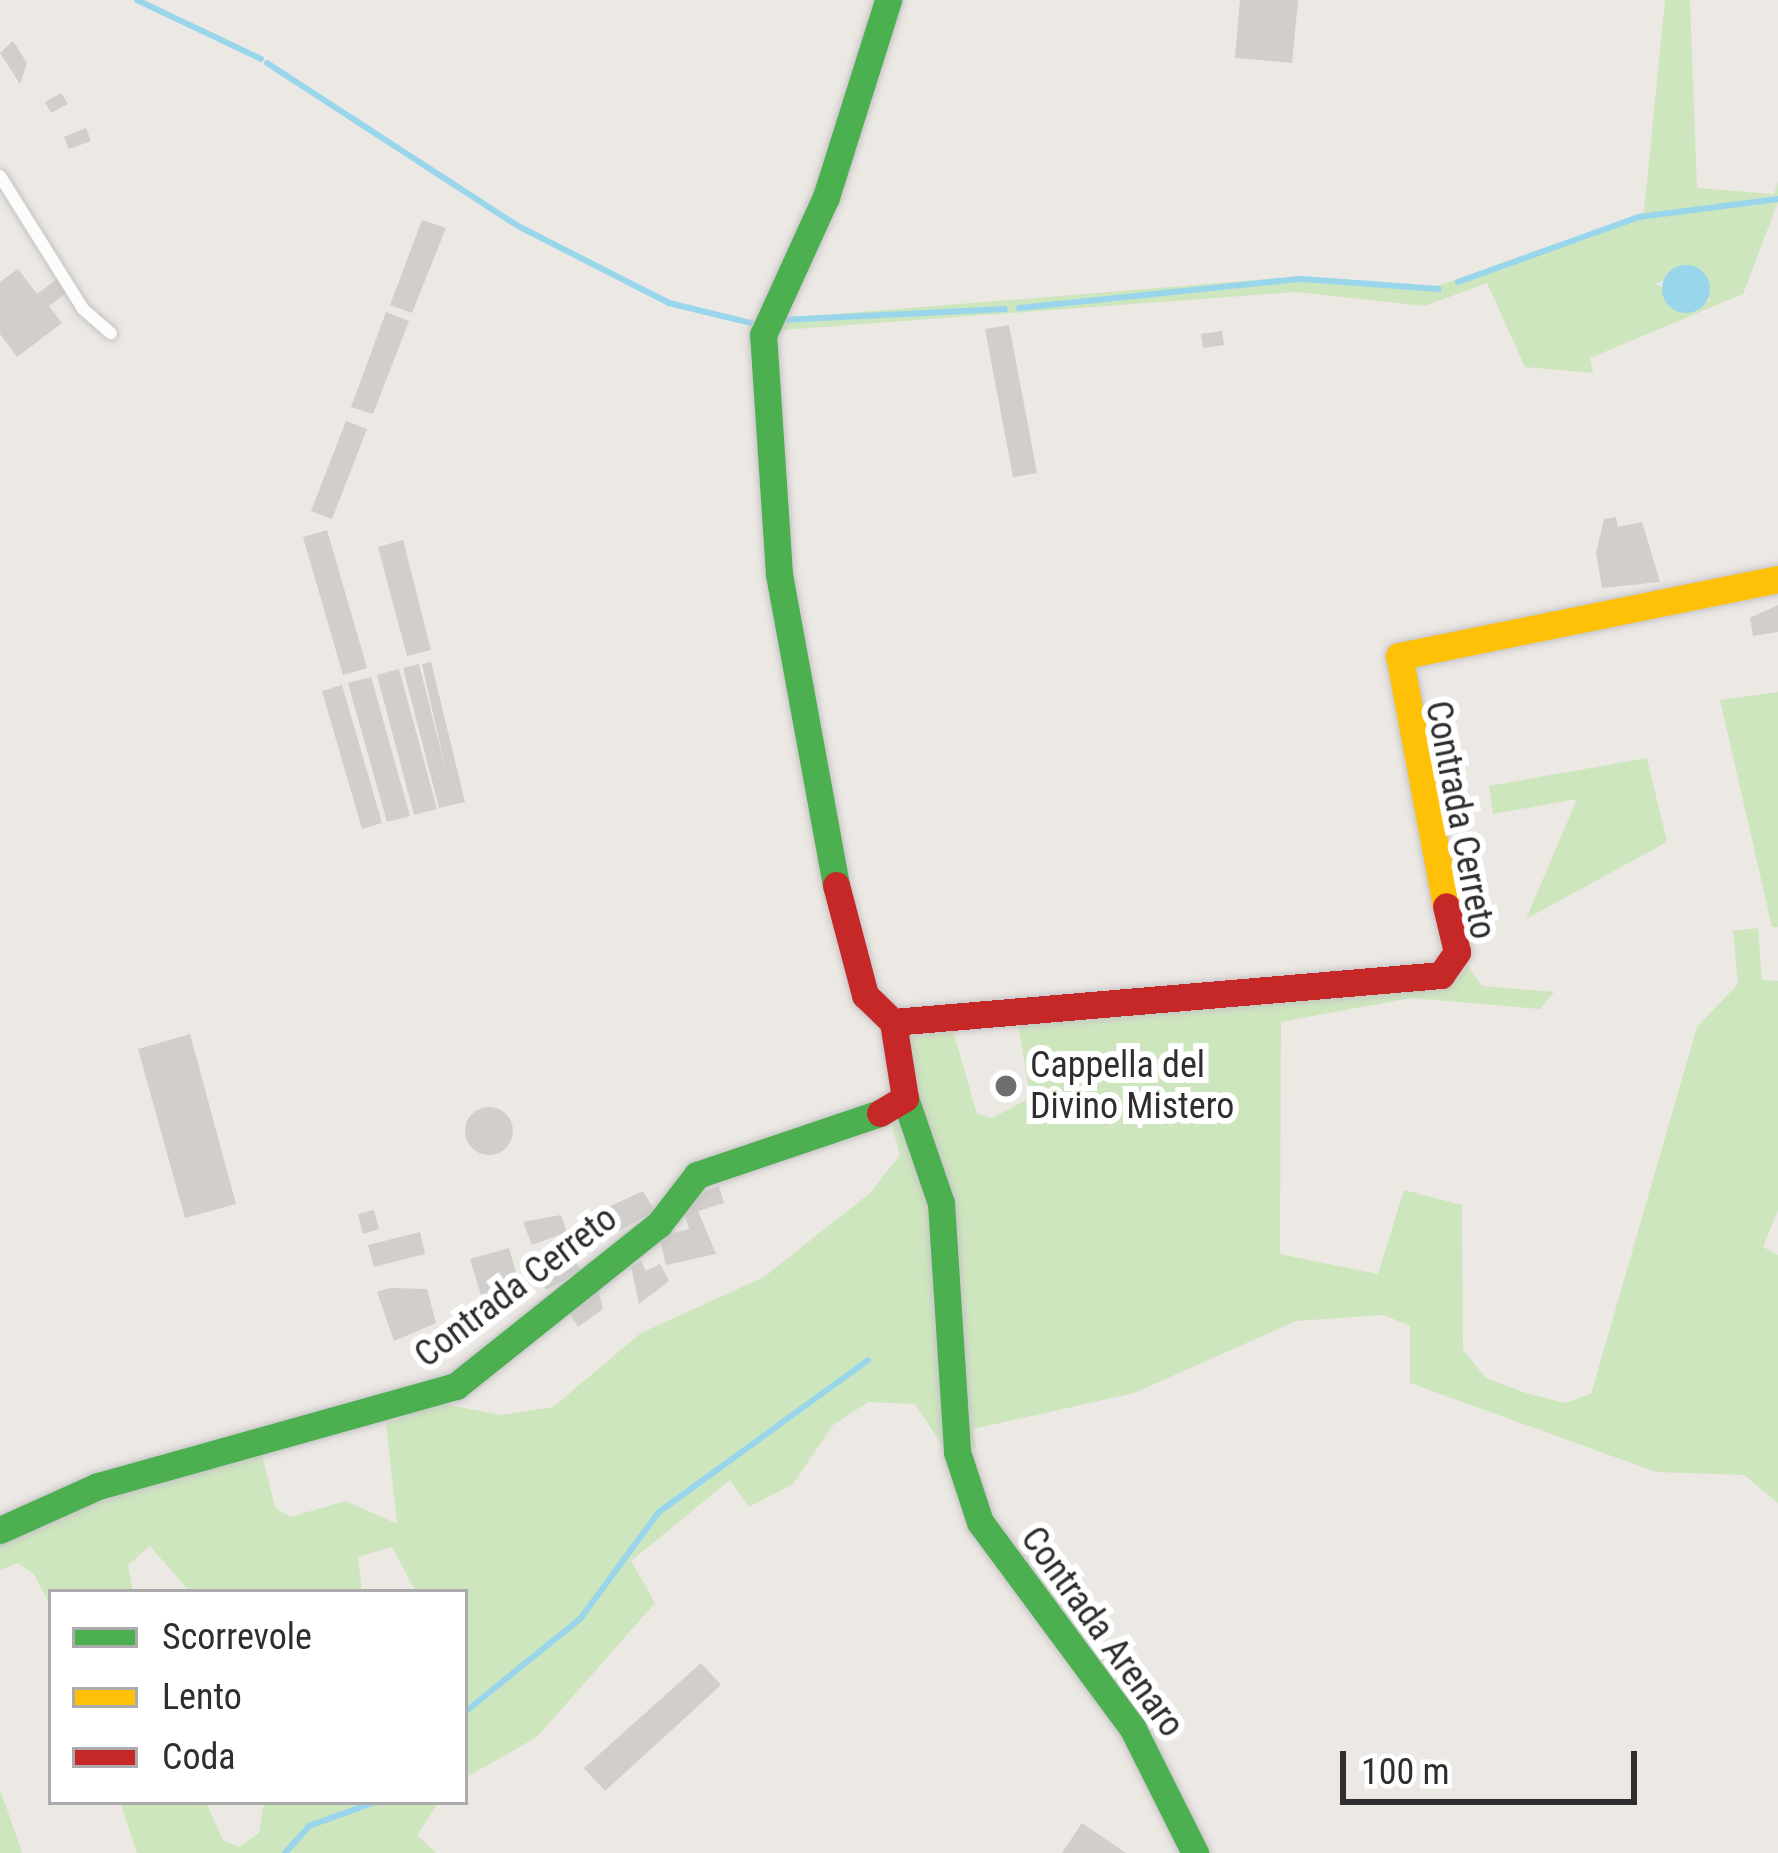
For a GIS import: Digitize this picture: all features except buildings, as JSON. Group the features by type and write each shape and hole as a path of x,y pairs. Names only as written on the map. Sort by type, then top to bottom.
{"street":[{"path":"888,0 826,197 763,335 779,574 829,858 865,995 893,1022 904,1098"},
{"name":"Contrada Cerreto","path":"893,1022 1442,975 1457,952 1395,680 1400,656 1778,580"},
{"name":"Contrada Cerreto","path":"0,1531 98,1486 456,1386 659,1224 697,1175 863,1124 904,1098"},
{"name":"Contrada Arenaro","path":"904,1098 941,1203 957,1452 980,1522 1133,1729 1195,1853"}],"lane":[{"path":"0,176 82,309 111,332"}],"green space":[{"path":"1665,0 1690,0 1697,188 1774,194 1778,182 1778,202 1743,294 1590,358 1593,373 1525,367 1487,283 1425,306 1296,292 769,331 774,319 1280,278 1426,289 1534,255 1644,212","holes":["1696,268 1710,300 1699,305 1655,284"]},
{"path":"1778,692 1778,927 1772,927 1720,700"},
{"path":"1647,758 1667,842 1526,919 1577,799 1493,814 1489,786"},
{"path":"1758,928 1762,980 1778,981 1778,1210 1763,1247 1778,1255 1778,1503 1744,1475 1656,1472 1410,1383 1410,1326 1384,1315 1296,1321 1134,1393 973,1429 976,1447 954,1463 915,1404 868,1402 833,1425 793,1484 749,1507 730,1480 631,1561 655,1603 537,1737 468,1776 468,1589 414,1589 392,1547 358,1557 362,1589 187,1589 150,1546 128,1565 132,1589 48,1589 48,1601 34,1574 18,1563 0,1570 0,1538 38,1521 261,1452 275,1507 290,1517 346,1501 397,1524 386,1424 438,1403 502,1415 553,1407 641,1333 764,1277 870,1193 900,1155 891,1122 907,1034 952,1027 977,1114 992,1118 1030,1098 1016,1010 1463,959 1482,986 1554,992 1540,1009 1411,998 1281,1022 1280,1254 1378,1274 1404,1190 1462,1205 1463,1350 1486,1378 1526,1393 1565,1403 1591,1394 1697,1027 1738,984 1733,931"},
{"path":"0,1790 7,1809 22,1853 0,1853"},
{"path":"121,1805 207,1805 223,1840 239,1847 259,1833 264,1805 437,1805 417,1835 436,1853 137,1853"}],"water":[{"path":"1686,265 1703,272 1710,289 1703,306 1686,313 1669,306 1662,289 1669,272"}],"waterway":[{"path":"137,0 261,59"},
{"path":"267,63 518,226 669,303 755,324"},
{"path":"1458,282 1639,217 1778,199"},
{"path":"1019,308 1302,279 1439,289"},
{"path":"781,320 1005,309"},
{"path":"468,1710 580,1619 659,1512 868,1360"},
{"path":"285,1853 309,1826 367,1805"}],"traffic: fast":[{"path":"836,885 779,574 763,335 826,197 888,0"},
{"path":"905,1098 941,1203 957,1452 980,1522 1133,1729 1195,1853"},
{"path":"0,1530 98,1486 456,1386 659,1224 697,1175 880,1113"}],"traffic: slow":[{"path":"1446,906 1399,656 1778,579"}],"traffic: jam":[{"path":"836,885 865,995 893,1022"},
{"path":"880,1113 905,1098 893,1022 1441,975 1457,952 1446,906"}],"place":[{"name":"Cappella del Divino Mistero","path":"1006,1086"}]}
